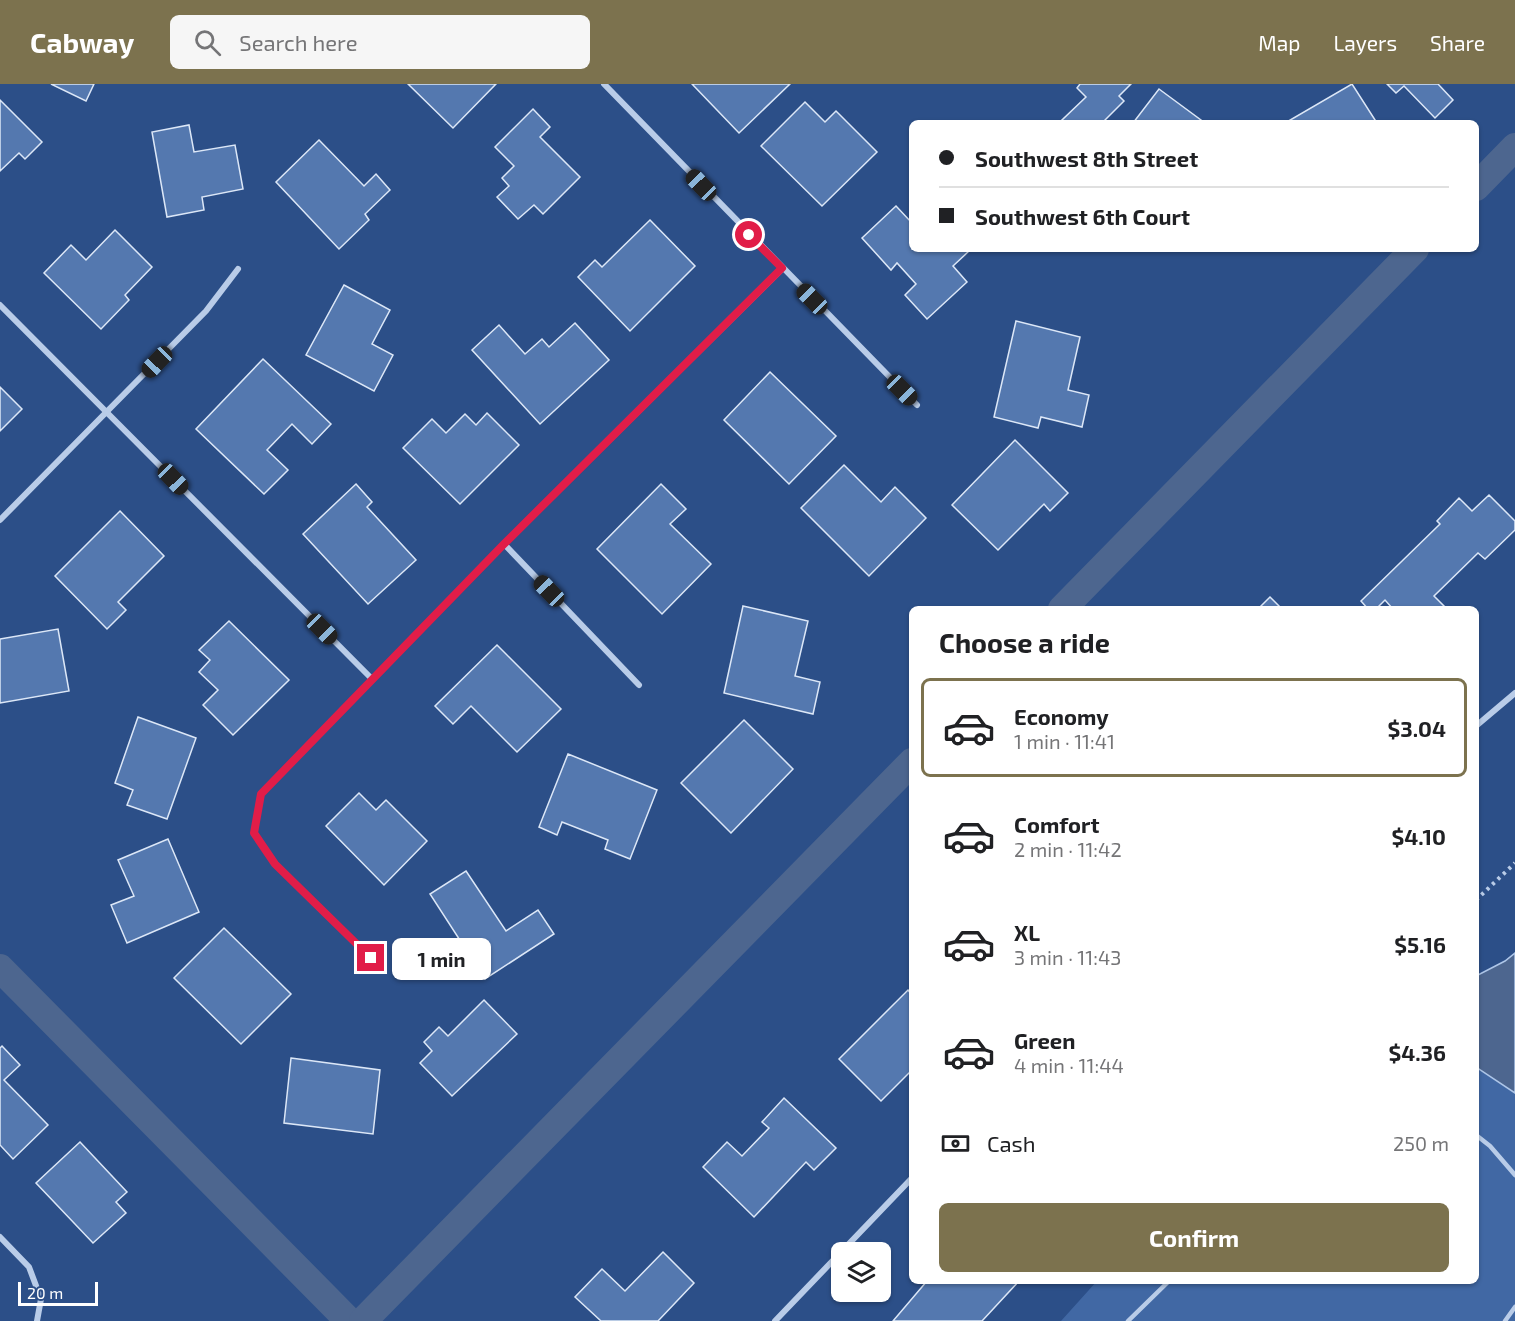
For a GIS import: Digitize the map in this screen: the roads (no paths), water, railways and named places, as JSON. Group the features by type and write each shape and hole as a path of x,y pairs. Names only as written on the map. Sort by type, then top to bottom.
{"street":[{"path":"604,84 917,405"},
{"path":"371,958 275,864 254,833 261,794 504,544 782,268"},
{"path":"0,520 206,311 238,269"},
{"path":"0,305 372,679"},
{"path":"504,544 639,685"},
{"path":"1479,723 1515,693"},
{"path":"775,1321 909,1182"},
{"path":"0,1237 29,1267 41,1299 37,1321"}],"lane":[{"path":"1479,1137 1490,1146 1515,1175"},
{"path":"1128,1321 1166,1284"},
{"path":"1505,1321 1515,1307"}],"waterway":[{"path":"1479,184 1515,147"},
{"path":"1065,606 1412,252"},
{"path":"363,1321 909,765"},
{"path":"0,968 349,1321"}]}
